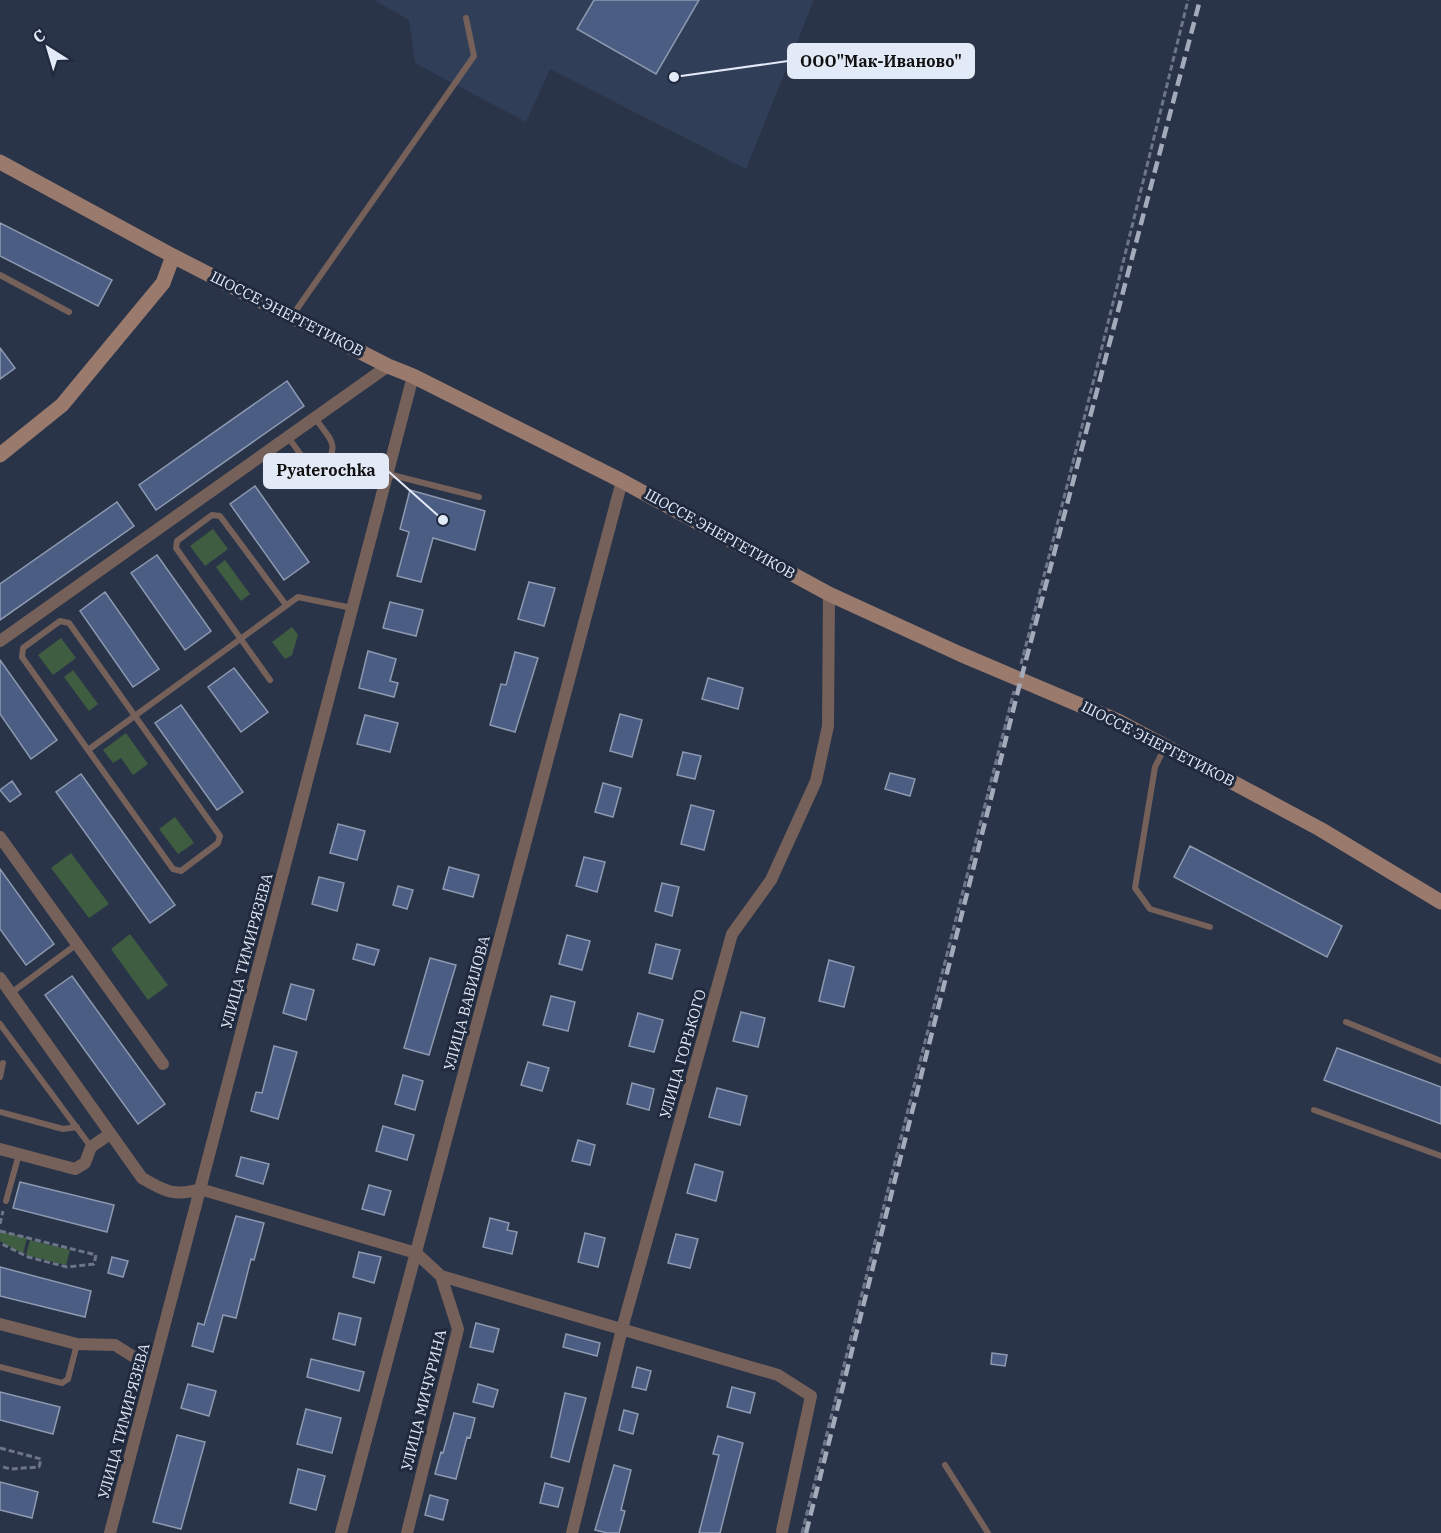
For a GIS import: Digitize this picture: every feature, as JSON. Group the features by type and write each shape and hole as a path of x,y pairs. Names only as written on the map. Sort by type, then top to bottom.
{"main road":[{"name":"ШОССЕ ЭНЕРГЕТИКОВ","path":"0,162 173,256 388,366 413,376 622,481 829,594 960,654 1120,722 1320,829 1441,902"},
{"path":"0,455 62,405 163,283 173,256"}],"street":[{"path":"0,641 388,366"},
{"name":"УЛИЦА ТИМИРЯЗЕВА","path":"110,1533 413,376"},
{"name":"УЛИЦА ВАВИЛОВА","path":"341,1533 622,481"},
{"name":"УЛИЦА ГОРЬКОГО","path":"572,1533 622,1329 732,934 771,880 816,781 828,726 829,594"},
{"path":"0,837 163,1064"},
{"path":"0,978 142,1178 161,1189 184,1194 200,1189 416,1253 441,1276 778,1375 811,1396 782,1531"},
{"path":"0,1149 75,1169 85,1162 92,1148 110,1134"},
{"name":"УЛИЦА МИЧУРИНА","path":"407,1533 459,1329 441,1276"},
{"path":"0,1324 77,1344 114,1346 153,1369"}],"lane":[{"path":"292,317 474,56 466,18"},
{"path":"0,275 69,312"},
{"path":"288,437 317,477 324,475 334,449 333,443 315,418"},
{"path":"387,474 479,497"},
{"path":"270,680 176,548 177,541 212,515 220,516 286,605"},
{"path":"88,750 298,597 352,608"},
{"path":"60,621 69,623 134,716 220,836 218,843 181,871 173,870 22,657 23,648 60,621"},
{"path":"1165,746 1155,767 1135,888 1150,909 1210,927"},
{"path":"11,994 77,944"},
{"path":"1346,1022 1441,1061"},
{"path":"0,1024 92,1148"},
{"path":"0,1077 3,1063"},
{"path":"1314,1110 1441,1156"},
{"path":"0,1112 63,1129 77,1127"},
{"path":"6,1201 19,1154"},
{"path":"0,1367 62,1383 68,1379 77,1344"},
{"path":"945,1465 988,1533"}],"path":[{"path":"802,1533 946,954 1093,389 1188,0"},
{"path":"0,1224 6,1201"},
{"path":"0,1231 96,1256 94,1264 67,1267 28,1257 0,1243"},
{"path":"0,1448 41,1459 39,1467 10,1469 0,1466"}],"shaded area":[{"path":"374,0 814,0 746,169 550,69 526,122 415,63 409,20"}],"green space":[{"path":"213,529 228,549 205,566 190,546"},
{"path":"225,560 250,594 241,601 216,567"},
{"path":"292,627 298,635 292,655 285,659 272,642"},
{"path":"61,638 76,658 53,675 38,655"},
{"path":"73,670 98,704 89,711 64,677"},
{"path":"126,733 148,764 133,775 121,758 113,763 103,750"},
{"path":"175,817 194,843 178,854 159,829"},
{"path":"71,853 109,904 89,918 51,868"},
{"path":"130,934 168,985 148,1000 111,949"},
{"path":"0,1231 27,1238 23,1254 0,1241"},
{"path":"30,1240 70,1250 66,1265 26,1255"}],"building":[{"path":"594,0 699,0 656,74 577,29"},
{"path":"0,223 112,280 98,306 0,256"},
{"path":"0,348 15,368 0,379"},
{"path":"287,381 304,406 156,510 139,485"},
{"path":"255,486 309,562 284,580 230,504"},
{"path":"410,490 485,511 475,550 433,538 421,582 397,576 409,532 400,529"},
{"path":"117,502 134,526 0,620 0,584"},
{"path":"157,555 211,631 185,650 131,573"},
{"path":"529,582 555,588 544,626 518,619"},
{"path":"105,592 159,669 133,687 80,611"},
{"path":"390,602 423,610 416,636 383,628"},
{"path":"368,651 396,659 390,681 398,683 394,697 359,688"},
{"path":"515,652 538,658 515,732 490,725 501,684 506,685"},
{"path":"0,660 57,740 31,759 0,714"},
{"path":"234,668 268,712 241,732 208,687"},
{"path":"708,678 743,688 738,709 702,699"},
{"path":"181,705 243,792 217,810 155,723"},
{"path":"620,714 642,720 632,757 610,751"},
{"path":"365,715 398,723 390,752 357,744"},
{"path":"683,752 701,756 695,779 677,775"},
{"path":"890,773 915,779 910,796 885,789"},
{"path":"81,774 175,905 150,923 56,792"},
{"path":"12,781 21,794 10,802 0,790"},
{"path":"603,783 621,788 613,817 595,812"},
{"path":"691,805 714,811 704,850 681,844"},
{"path":"338,824 365,831 357,860 330,853"},
{"path":"1190,846 1342,926 1327,957 1174,877"},
{"path":"584,857 605,862 597,892 576,886"},
{"path":"449,867 479,875 473,897 443,889"},
{"path":"0,869 54,944 26,965 0,929"},
{"path":"319,877 344,883 337,911 312,904"},
{"path":"662,883 679,887 672,916 655,911"},
{"path":"398,886 413,890 407,909 393,905"},
{"path":"567,935 590,941 582,970 559,964"},
{"path":"357,944 379,950 374,965 353,959"},
{"path":"656,944 680,950 672,979 649,973"},
{"path":"430,958 456,965 429,1055 404,1048"},
{"path":"829,960 854,967 844,1007 819,1001"},
{"path":"72,976 165,1104 138,1124 45,995"},
{"path":"291,984 314,990 306,1020 283,1013"},
{"path":"551,996 575,1002 568,1031 543,1025"},
{"path":"741,1012 765,1018 758,1047 733,1041"},
{"path":"638,1013 663,1020 654,1052 629,1046"},
{"path":"274,1046 297,1052 278,1119 251,1111 256,1092 262,1093"},
{"path":"1337,1048 1441,1087 1441,1124 1324,1080"},
{"path":"528,1062 549,1068 542,1091 521,1085"},
{"path":"403,1075 423,1081 415,1110 395,1104"},
{"path":"632,1083 654,1089 649,1110 627,1104"},
{"path":"717,1088 747,1096 740,1125 709,1117"},
{"path":"383,1126 414,1135 407,1160 376,1151"},
{"path":"578,1140 595,1145 590,1165 572,1161"},
{"path":"241,1157 269,1164 263,1184 236,1176"},
{"path":"695,1164 723,1172 716,1201 687,1193"},
{"path":"20,1182 114,1205 107,1232 13,1208"},
{"path":"369,1185 391,1191 384,1215 362,1209"},
{"path":"236,1216 264,1223 254,1260 251,1259 236,1318 223,1315 213,1352 192,1346 198,1323 204,1325"},
{"path":"490,1218 509,1223 507,1230 517,1232 512,1254 483,1247"},
{"path":"585,1233 605,1238 598,1267 578,1262"},
{"path":"676,1234 698,1239 690,1268 668,1263"},
{"path":"359,1252 381,1257 374,1283 353,1277"},
{"path":"112,1257 128,1261 123,1277 108,1273"},
{"path":"0,1267 91,1291 85,1317 0,1296"},
{"path":"339,1313 361,1318 355,1345 333,1339"},
{"path":"476,1323 499,1329 493,1352 470,1347"},
{"path":"566,1334 600,1343 597,1356 563,1347"},
{"path":"992,1353 1007,1355 1005,1366 991,1364"},
{"path":"311,1359 364,1372 359,1391 307,1377"},
{"path":"637,1367 651,1371 646,1390 632,1387"},
{"path":"188,1384 216,1391 209,1416 181,1408"},
{"path":"478,1384 498,1390 493,1407 473,1402"},
{"path":"732,1387 755,1393 750,1413 727,1407"},
{"path":"0,1392 60,1407 53,1434 0,1420"},
{"path":"565,1393 586,1398 569,1462 551,1457"},
{"path":"306,1409 341,1418 332,1453 297,1444"},
{"path":"624,1410 638,1414 633,1434 619,1430"},
{"path":"454,1413 475,1418 470,1438 467,1437 456,1479 435,1474"},
{"path":"177,1435 205,1442 181,1529 153,1522"},
{"path":"718,1436 743,1443 720,1533 699,1533 719,1455 713,1454"},
{"path":"614,1465 631,1470 621,1510 625,1511 619,1533 607,1533 595,1530"},
{"path":"298,1469 325,1476 316,1510 290,1503"},
{"path":"0,1482 38,1492 32,1518 0,1510"},
{"path":"545,1483 563,1488 558,1507 540,1503"},
{"path":"430,1495 448,1500 443,1520 425,1515"}],"railway":[{"path":"806,1533 1021,679 1200,0"}],"place":[{"name":"ООО\"Мак-Иваново\"","path":"674,77"},
{"name":"Pyaterochka","path":"443,520"}]}
